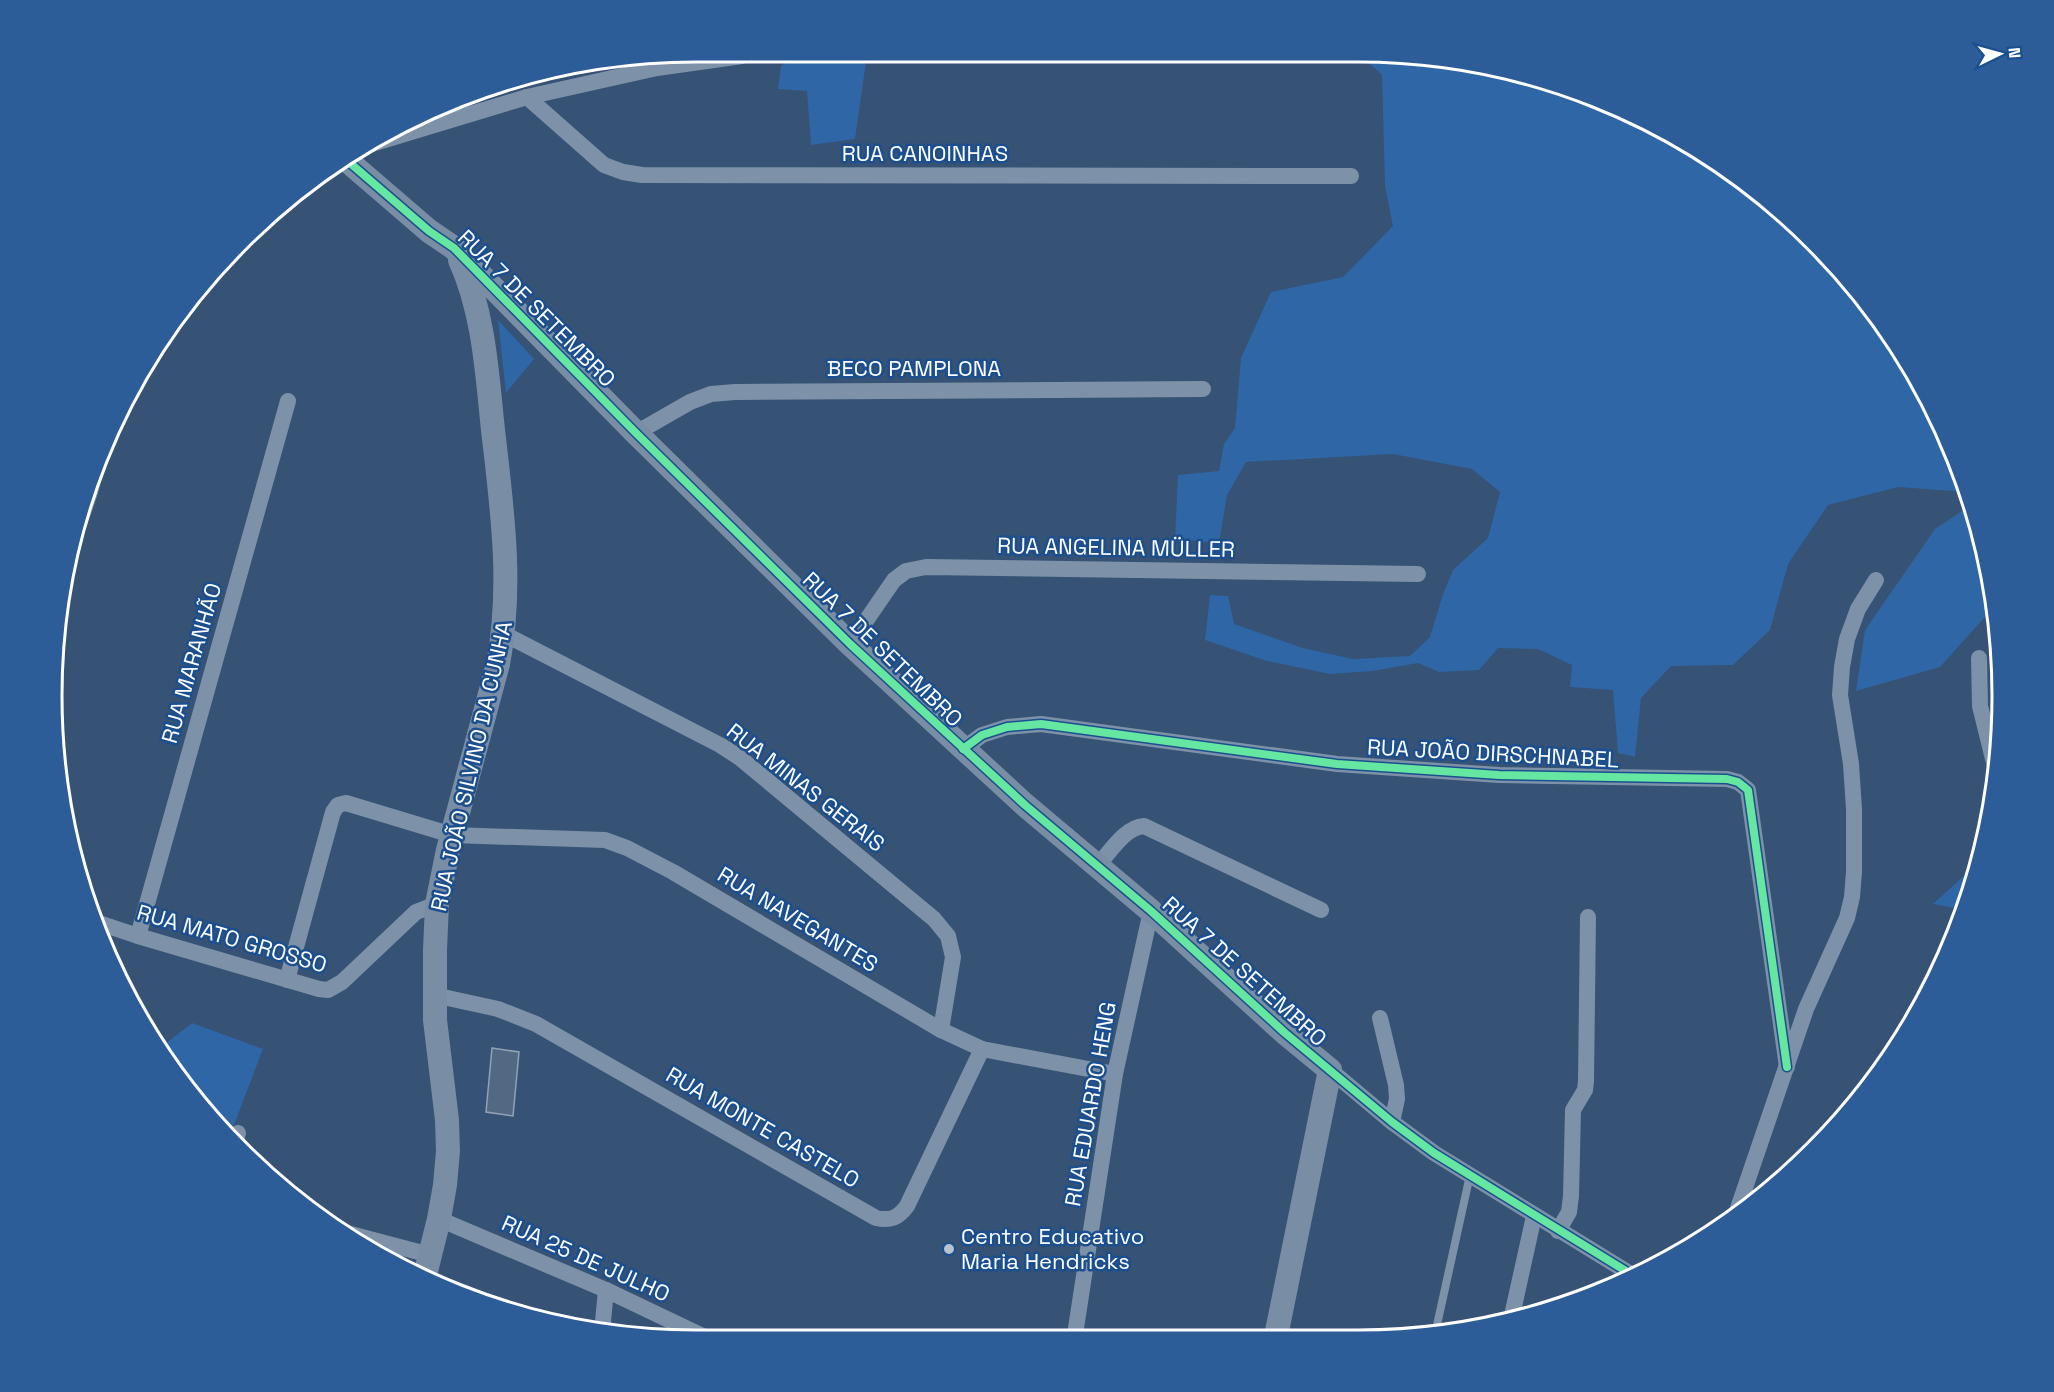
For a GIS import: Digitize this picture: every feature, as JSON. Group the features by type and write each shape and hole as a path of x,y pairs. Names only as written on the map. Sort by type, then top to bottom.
{"street":[{"path":"401,135 527,96 657,68 700,62"},
{"name":"RUA CANOINHAS","path":"527,96 604,165 622,172 642,175 1351,176"},
{"name":"RUA 7 DE SETEMBRO","path":"351,164 429,231 454,248 636,433 850,644 1025,805 1151,911 1285,1033 1392,1122 1434,1153 1626,1271"},
{"name":"RUA JOÃO SILVINO DA CUNHA","path":"426,1270 439,1219 448,1151 434,995 437,904 452,835 498,664 504,634 507,597 500,492 480,323 474,295 454,248"},
{"path":"480,323 493,311 508,302"},
{"name":"BECO PAMPLONA","path":"636,433 690,402 711,394 735,392 1203,389"},
{"name":"RUA MARANHÃO","path":"138,936 288,401"},
{"name":"RUA ANGELINA MÜLLER","path":"850,644 894,580 906,571 926,567 1418,574"},
{"path":"1740,1202 1806,1009 1844,927 1852,897 1854,809 1851,764 1840,695 1842,667 1847,639 1858,609 1876,580"},
{"name":"RUA MINAS GERAIS","path":"504,634 720,745 740,758 934,919 948,936 953,957 941,1030"},
{"path":"1979,658 1980,706 1990,747"},
{"name":"RUA JOÃO DIRSCHNABEL","path":"963,749 982,735 1006,727 1041,724 1338,764 1489,775 1727,779 1738,782 1748,790 1787,1067"},
{"name":"RUA NAVEGANTES","path":"286,980 333,812 338,805 346,804 452,835 605,840 627,848 673,872 941,1030 982,1049 1115,1074"},
{"path":"1098,865 1129,831 1136,826 1144,826 1322,910"},
{"name":"RUA MATO GROSSO","path":"105,925 286,980 328,990 336,987 416,912 437,904"},
{"name":"RUA EDUARDO HENG","path":"1076,1330 1115,1074 1151,911"},
{"path":"1558,1231 1569,1212 1571,1196 1573,1110 1585,1090 1586,1081 1588,917"},
{"name":"RUA MONTE CASTELO","path":"434,995 498,1010 536,1024 876,1218 889,1221 900,1216 908,1206 982,1049"},
{"path":"1380,1018 1396,1084 1397,1099 1392,1122"},
{"path":"1277,1330 1330,1070"},
{"path":"1513,1311 1534,1216"},
{"name":"RUA 25 DE JULHO","path":"439,1219 606,1290 690,1330"},
{"path":"370,1240 430,1255"},
{"path":"603,1323 606,1290"}],"lane":[{"path":"1437,1325 1470,1175"}],"shaded area":[{"path":"786,62 866,62 855,139 811,145 807,91 778,89 781,66"},
{"path":"1368,62 1441,67 1522,83 1562,95 1639,127 1711,168 1776,219 1807,247 1861,310 1886,343 1927,415 1959,491 1898,487 1828,505 1788,564 1770,630 1733,665 1671,666 1641,698 1635,757 1618,753 1613,690 1570,687 1572,665 1538,649 1498,648 1479,670 1439,672 1418,663 1373,671 1330,674 1267,661 1205,640 1210,595 1228,596 1234,624 1303,648 1353,659 1410,656 1430,637 1453,570 1488,538 1500,492 1472,469 1393,454 1246,462 1227,495 1219,543 1175,539 1178,475 1219,471 1224,444 1235,428 1241,358 1271,292 1343,277 1393,226 1385,186 1382,75"},
{"path":"498,320 534,359 506,393"},
{"path":"1964,510 1980,572 1987,615 1940,667 1856,691 1865,630 1935,529"},
{"path":"1967,873 1956,908 1933,904"},
{"path":"192,1023 263,1049 232,1129 193,1082 165,1044"}],"building":[{"path":"492,1048 519,1052 513,1116 486,1112"}],"cycle path":[{"path":"351,164 429,231 454,248 636,433 850,644 1025,805 1151,911 1285,1033 1392,1122 1434,1153 1626,1271"},
{"path":"963,749 982,735 1007,727 1041,724 1337,764 1499,775 1727,779 1738,782 1748,790 1787,1067"}],"place":[{"name":"Centro Educativo Maria Hendricks","path":"949,1249"}]}
